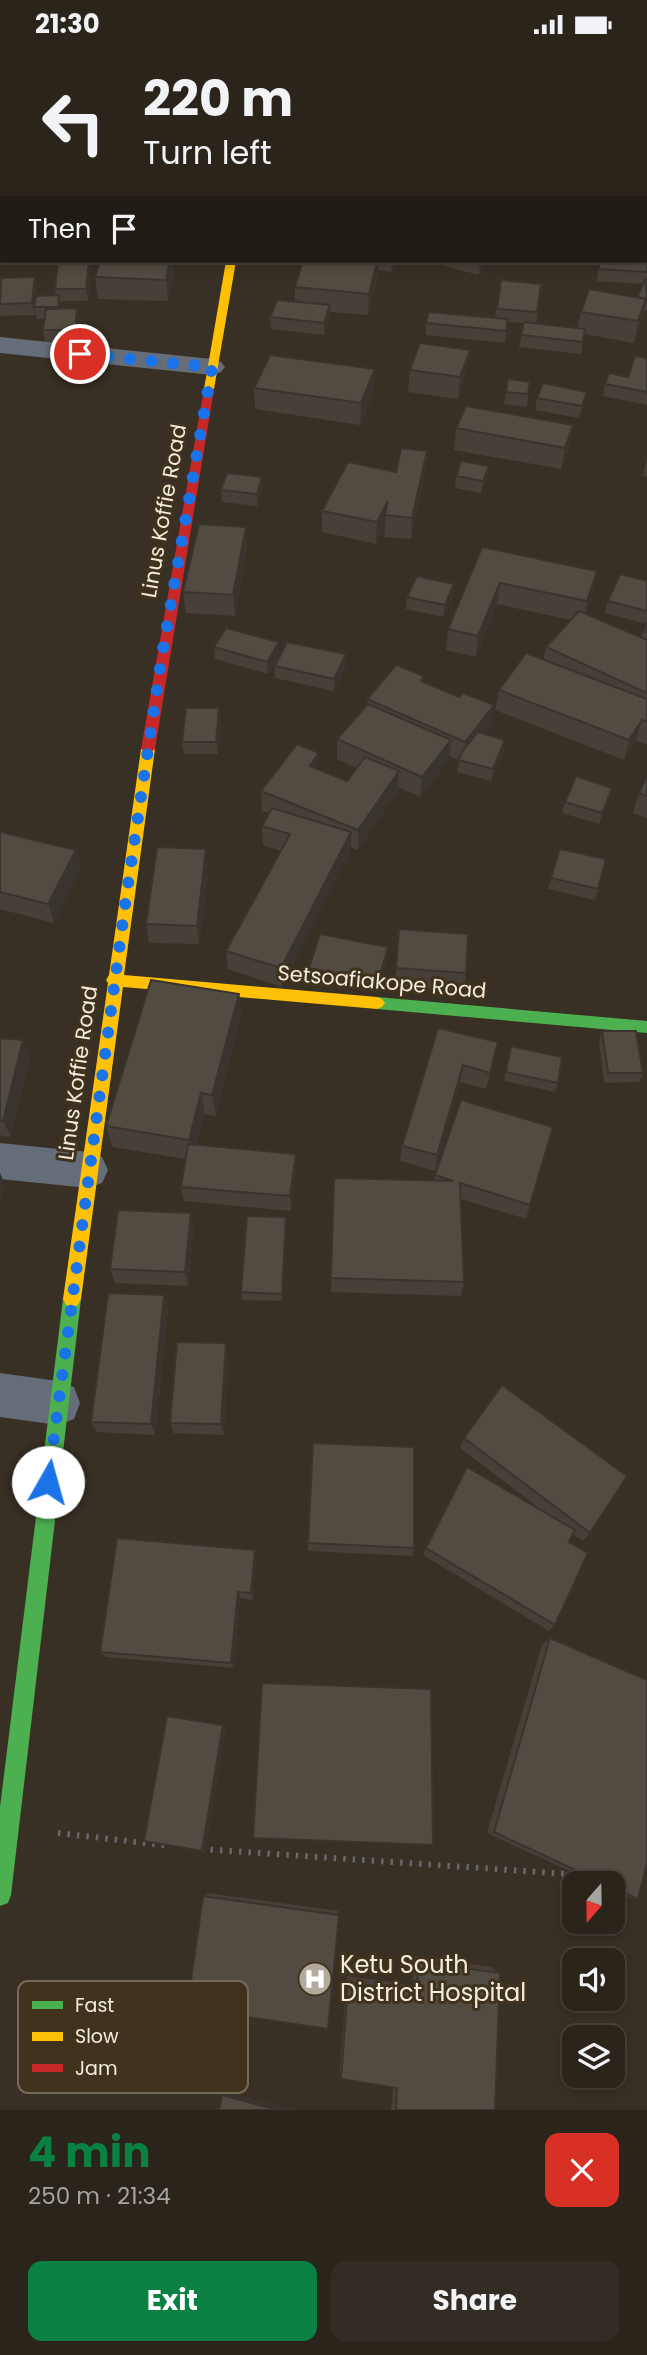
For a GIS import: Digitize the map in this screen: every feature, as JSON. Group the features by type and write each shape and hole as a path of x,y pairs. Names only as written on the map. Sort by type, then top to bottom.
{"street":[{"name":"Linus Koffie Road","path":"0,1895 58,1403 114,980 162,655 231,263"},
{"path":"0,345 212,367"},
{"name":"Setsoafiakope Road","path":"114,980 647,1027"},
{"path":"0,1161 88,1170"},
{"path":"0,1395 58,1403"}],"path":[{"path":"8,1827 174,1846"},
{"path":"187,1847 562,1874"}],"building":[{"path":"58,263 89,263 86,289 55,289"},
{"path":"99,263 170,263 166,280 95,277"},
{"path":"302,263 377,263 369,294 295,287"},
{"path":"599,263 647,263 647,272 599,269"},
{"path":"35,277 32,303 0,304 1,278"},
{"path":"646,278 647,299 637,297"},
{"path":"501,280 541,284 537,312 497,309"},
{"path":"589,289 646,299 638,321 581,312"},
{"path":"59,295 58,307 34,307 36,296"},
{"path":"277,300 330,305 324,323 270,317"},
{"path":"77,308 75,330 43,330 46,309"},
{"path":"429,312 508,319 506,331 426,323"},
{"path":"524,322 585,329 583,342 521,335"},
{"path":"420,343 470,350 460,377 410,370"},
{"path":"270,355 375,369 361,403 254,388"},
{"path":"635,356 647,358 647,392 605,384 609,373 628,377"},
{"path":"508,379 530,382 528,394 506,392"},
{"path":"543,383 587,392 582,406 537,398"},
{"path":"466,406 573,425 565,448 456,428"},
{"path":"401,448 427,451 412,518 385,515 388,501 377,522 322,511 348,462 396,472"},
{"path":"461,461 489,466 483,481 456,476"},
{"path":"227,473 262,477 257,494 221,490"},
{"path":"199,524 246,527 233,595 183,592"},
{"path":"482,547 597,571 587,601 500,583 478,636 448,629"},
{"path":"620,574 647,581 647,611 608,601"},
{"path":"417,576 454,584 445,605 407,597"},
{"path":"579,611 647,640 647,693 546,647"},
{"path":"226,628 279,642 267,662 214,647"},
{"path":"287,642 346,654 334,679 275,666"},
{"path":"526,653 647,699 647,722 642,720 629,740 499,690"},
{"path":"396,665 424,676 421,681 459,697 463,693 494,705 465,742 367,699"},
{"path":"368,704 451,740 422,777 337,739"},
{"path":"186,708 219,708 216,742 182,742"},
{"path":"478,732 505,740 493,769 458,760"},
{"path":"297,744 319,753 310,766 347,781 365,757 399,771 358,830 261,791"},
{"path":"576,776 612,788 602,813 565,802"},
{"path":"647,776 647,796 639,793"},
{"path":"272,808 351,832 281,968 226,951 290,834 262,826"},
{"path":"0,832 76,850 48,904 0,892"},
{"path":"157,847 206,849 197,926 146,924"},
{"path":"560,849 606,859 598,889 551,878"},
{"path":"399,929 468,934 466,973 396,968"},
{"path":"320,934 388,947 378,982 309,968"},
{"path":"151,980 239,994 212,1095 201,1093 189,1140 106,1126"},
{"path":"438,1028 498,1042 490,1073 463,1065 437,1155 402,1146"},
{"path":"602,1031 636,1031 643,1073 608,1073"},
{"path":"0,1038 23,1040 3,1121 0,1121"},
{"path":"511,1046 562,1057 558,1083 506,1072"},
{"path":"461,1100 553,1127 530,1205 460,1183 464,1282 331,1278 334,1178 453,1181 435,1175"},
{"path":"188,1144 296,1154 290,1196 181,1187"},
{"path":"118,1210 191,1213 185,1272 110,1269"},
{"path":"247,1216 286,1217 282,1294 241,1292"},
{"path":"108,1293 164,1295 151,1424 91,1422"},
{"path":"177,1342 226,1343 221,1424 170,1423"},
{"path":"502,1385 627,1476 590,1533 464,1438"},
{"path":"313,1443 414,1447 414,1548 308,1543"},
{"path":"467,1467 575,1530 569,1542 588,1553 555,1625 426,1548"},
{"path":"117,1538 255,1550 251,1593 238,1592 231,1663 100,1652"},
{"path":"550,1638 647,1680 647,1863 638,1899 625,1893 625,1871 577,1871 494,1832"},
{"path":"262,1683 431,1689 433,1845 253,1838"},
{"path":"167,1716 223,1725 202,1851 144,1841"},
{"path":"203,1896 339,1915 328,2029 248,2017 248,1981 191,1981"},
{"path":"418,1962 500,1973 495,2110 396,2110 397,2088 341,2079 348,1983 417,1992"},
{"path":"222,2095 277,2110 219,2110"}],"traffic: fast":[{"path":"377,1003 647,1027"},
{"path":"0,1895 72,1299"}],"traffic: slow":[{"path":"209,389 231,263"},
{"path":"72,1299 148,749"},
{"path":"114,980 377,1003"}],"traffic: jam":[{"path":"148,749 209,389"}],"place":[{"name":"Ketu South District Hospital","path":"315,1979"}],"route":[{"path":"48,1482 126,898 162,655 212,367 80,354"}]}
